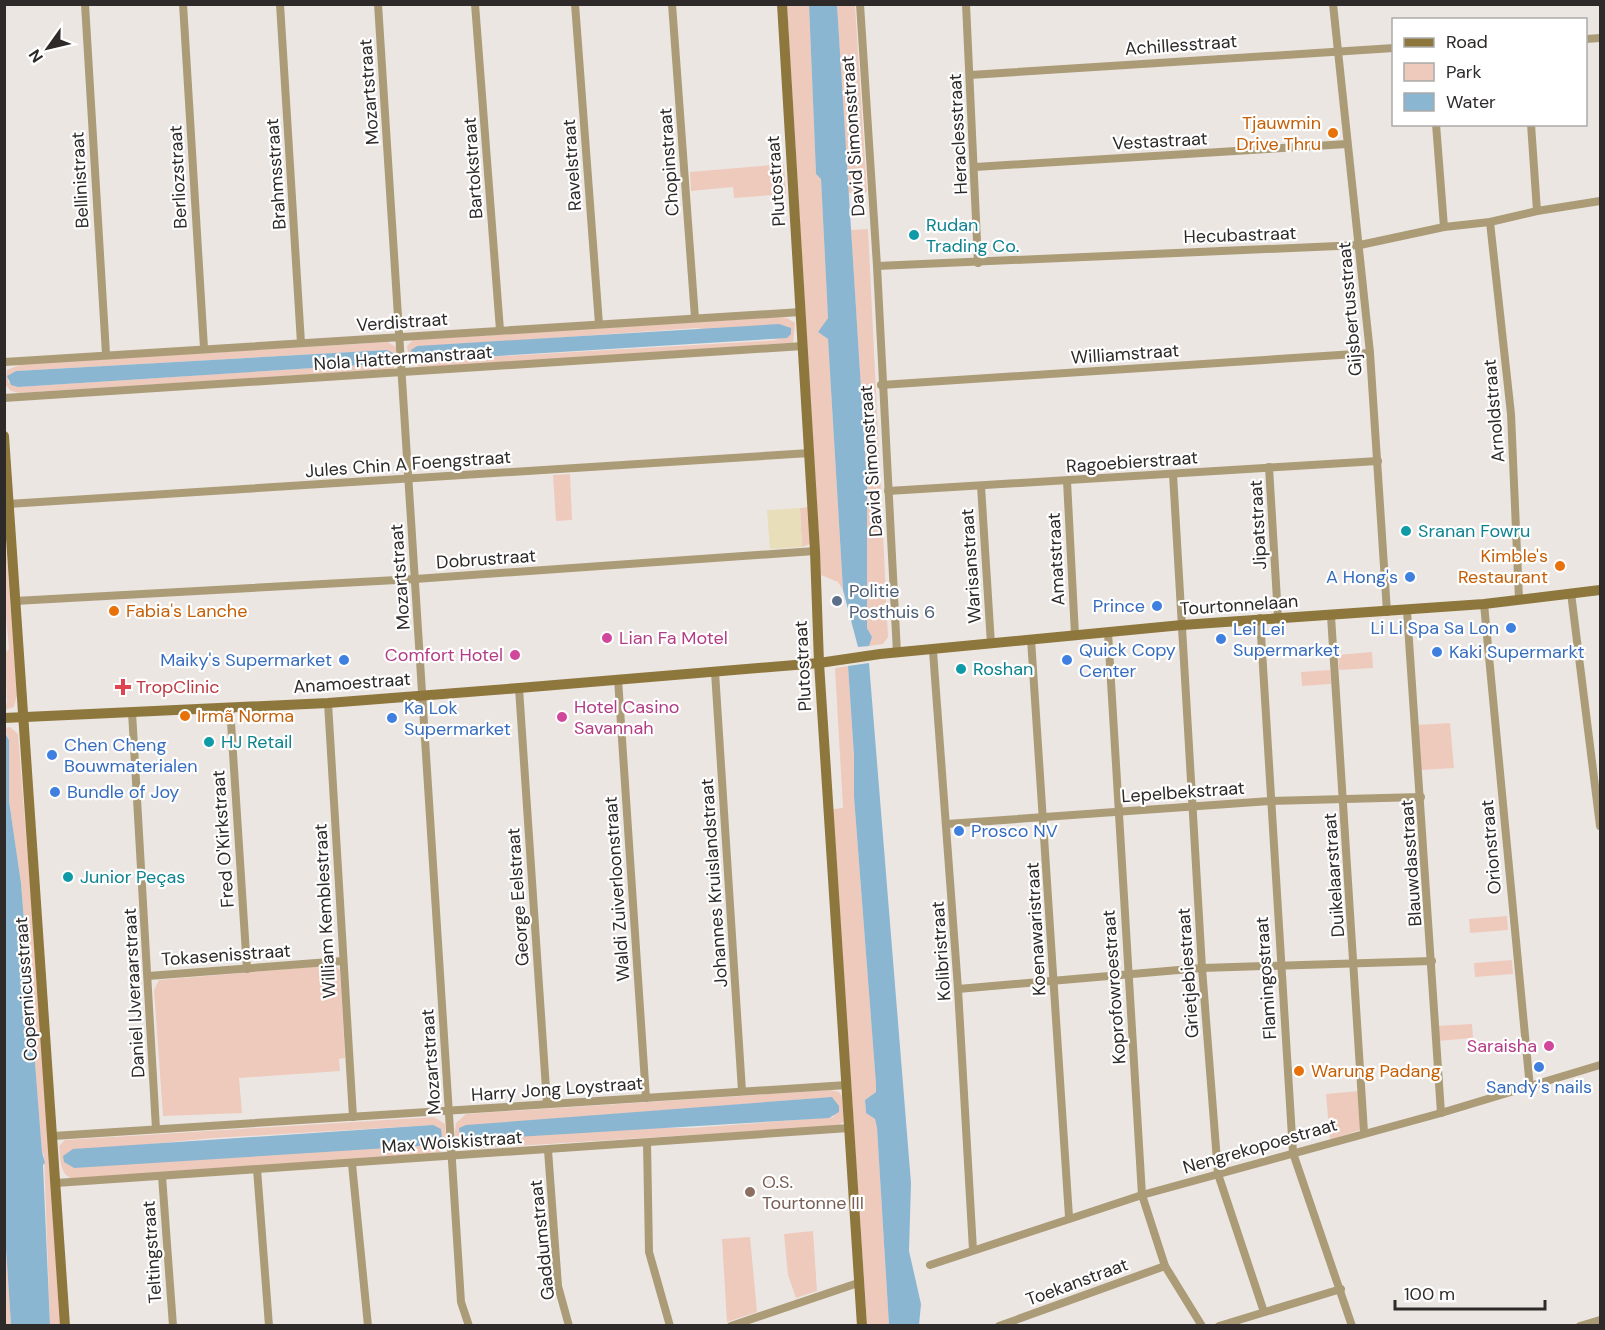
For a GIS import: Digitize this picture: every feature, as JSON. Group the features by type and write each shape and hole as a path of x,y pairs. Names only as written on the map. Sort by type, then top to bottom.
{"street":[{"name":"Bellinistraat","path":"85,4 106,354"},
{"name":"Berliozstraat","path":"183,4 204,348"},
{"name":"Brahmsstraat","path":"280,4 301,343"},
{"name":"Mozartstraat","path":"378,4 404,373 461,1302 469,1326"},
{"name":"Bartokstraat","path":"475,4 500,330"},
{"name":"Ravelstraat","path":"575,4 599,324"},
{"name":"Chopinstraat","path":"672,4 695,318"},
{"name":"Plutostraat","path":"782,4 810,453 819,663 862,1326"},
{"name":"David Simonsstraat","path":"860,4 877,266"},
{"name":"Heraclesstraat","path":"966,4 978,262"},
{"name":"Gijsbertusstraat","path":"1333,4 1370,353 1387,612"},
{"name":"Achillesstraat","path":"970,75 1392,48"},
{"path":"1436,126 1443,227"},
{"path":"1531,126 1537,211"},
{"name":"Vestastraat","path":"975,167 1347,144"},
{"name":"Hecubastraat","path":"877,266 1360,245 1443,227 1490,222 1537,211 1600,201"},
{"name":"Arnoldstraat","path":"1490,222 1511,414 1519,599"},
{"name":"David Simonstraat","path":"877,266 881,386 897,653"},
{"name":"Verdistraat","path":"4,362 801,312"},
{"name":"Nola Hattermanstraat","path":"4,398 803,346"},
{"name":"Williamstraat","path":"881,386 1370,353"},
{"name":"Copernicusstraat","path":"4,436 65,1326"},
{"name":"Jules Chin A Foengstraat","path":"8,504 810,453"},
{"name":"Ragoebierstraat","path":"888,491 1067,482 1378,460"},
{"name":"Jipatstraat","path":"1269,467 1278,617"},
{"name":"Grietjebiestraat","path":"1173,474 1202,969 1218,1174 1264,1312"},
{"name":"Amatstraat","path":"1067,482 1075,635"},
{"name":"Warisanstraat","path":"981,486 991,644"},
{"name":"Dobrustraat","path":"15,601 415,579 815,551"},
{"name":"Tourtonnelaan","path":"880,654 933,651 1031,639 1260,618 1407,611 1600,590"},
{"path":"1570,593 1600,826"},
{"name":"Orionstraat","path":"1484,604 1530,1088"},
{"name":"Blauwdasstraat","path":"1407,611 1441,1113"},
{"name":"Duikelaarstraat","path":"1331,616 1364,1132"},
{"name":"Flamingostraat","path":"1260,618 1293,1153 1352,1326"},
{"name":"Koprofowroestraat","path":"1108,632 1142,1195 1165,1266 1202,1326"},
{"name":"Koenawaristraat","path":"1031,639 1069,1217"},
{"name":"Kolibristraat","path":"933,651 947,824 973,1250"},
{"name":"Anamoestraat","path":"4,718 328,703 819,663 880,654"},
{"name":"Johannes Kruislandstraat","path":"715,672 742,1091"},
{"name":"Waldi Zuiverloonstraat","path":"618,679 646,1098"},
{"name":"George Eelstraat","path":"519,688 547,1104"},
{"name":"William Kemblestraat","path":"328,703 353,1117"},
{"name":"Fred O'Kirkstraat","path":"230,707 247,969"},
{"name":"Daniel IJveraarstraat","path":"132,712 156,1129"},
{"name":"Lepelbekstraat","path":"947,824 1270,801 1421,797"},
{"name":"Tokasenisstraat","path":"148,976 342,961"},
{"path":"958,989 1202,969 1432,961"},
{"name":"Nengrekopoestraat","path":"930,1264 1142,1195 1530,1088 1600,1065"},
{"name":"Harry Jong Loystraat","path":"53,1136 449,1112 848,1084"},
{"name":"Max Woiskistraat","path":"56,1184 849,1128"},
{"path":"646,1143 648,1252 670,1326"},
{"name":"Gaddumstraat","path":"548,1150 558,1286 569,1326"},
{"path":"352,1164 368,1326"},
{"path":"257,1169 269,1326"},
{"name":"Teltingstraat","path":"162,1176 173,1326"},
{"name":"Toekanstraat","path":"999,1326 1165,1266"},
{"path":"731,1326 858,1283"},
{"path":"1219,1326 1341,1289"},
{"path":"1580,1326 1600,1320"}],"green space":[{"path":"787,5 809,5 816,174 821,179 828,318 818,332 828,339 843,590 838,582 821,575"},
{"path":"837,5 855,5 867,192 848,193"},
{"path":"784,164 786,194 734,198 733,187 691,191 690,172"},
{"path":"868,229 888,637 883,644 869,646 872,637 867,628 867,484 851,230"},
{"path":"779,317 787,318 795,323 793,343 425,368 413,365 409,361 407,346 413,340","holes":["696,328 780,340 417,361 414,348"]},
{"path":"388,342 396,347 398,363 393,369 19,393 11,391 5,384 7,370 22,364","holes":["387,350 393,360 388,363 18,387 8,382 8,376 16,371"]},
{"path":"570,474 572,520 556,521 553,475"},
{"path":"809,507 810,544 802,547 800,508"},
{"path":"4,514 17,695 14,707 5,710 7,701 5,653 9,649 4,593"},
{"path":"1372,652 1373,668 1339,670 1338,655"},
{"path":"848,666 854,756 854,797 876,1084 876,1092 865,1100 866,1113 875,1119 877,1128 889,1325 867,1325 833,809 843,808 835,668"},
{"path":"1330,670 1331,684 1302,686 1301,672"},
{"path":"1450,723 1454,768 1421,770 1417,725"},
{"path":"10,727 18,734 37,973 60,1325 50,1325 44,1155 21,883 9,801 9,740 4,728"},
{"path":"1507,916 1508,930 1470,933 1469,919"},
{"path":"1512,960 1513,974 1475,977 1474,963"},
{"path":"334,965 340,970 345,1058 339,1059 340,1071 239,1078 242,1113 163,1116 154,990 159,980"},
{"path":"1472,1024 1473,1038 1437,1041 1436,1026"},
{"path":"831,1090 839,1092 842,1096 844,1122 836,1126 469,1149 458,1143 455,1132 456,1123 466,1114","holes":["820,1098 834,1117 692,1128 462,1126"]},
{"path":"1359,1091 1360,1130 1330,1140 1326,1094"},
{"path":"434,1117 445,1124 447,1144 439,1153 78,1180 67,1176 62,1168 59,1146 65,1140","holes":["433,1125 67,1152 214,1138"]},
{"path":"4,1218 11,1325 5,1325"},
{"path":"813,1231 817,1291 796,1298 788,1275 784,1234"},
{"path":"750,1237 757,1312 727,1322 722,1239"}],"sand":[{"path":"800,508 802,547 770,549 767,510"}],"water":[{"path":"809,5 837,5 867,484 867,628 872,637 869,646 858,647 843,590 828,339 818,332 828,318 821,179 816,174"},
{"path":"779,324 791,328 791,334 787,338 417,361 411,356 411,350 417,346"},
{"path":"387,350 393,353 393,360 388,363 361,365 18,387 11,385 7,376 16,371"},
{"path":"869,663 911,1183 909,1251 921,1304 919,1325 889,1325 877,1128 875,1119 866,1113 865,1100 876,1092 876,1084 854,797 854,756 848,666"},
{"path":"4,731 9,740 9,801 21,883 42,1152 45,1163 43,1165 50,1325 11,1325 4,1218"},
{"path":"832,1097 839,1106 839,1112 829,1118 467,1140 460,1136 459,1128 466,1125"},
{"path":"433,1125 441,1129 442,1137 435,1145 74,1168 64,1162 63,1156 73,1149"}],"place":[{"name":"Tjauwmin Drive Thru","path":"1333,133"},
{"name":"Rudan Trading Co.","path":"914,235"},
{"name":"Sranan Fowru","path":"1406,531"},
{"name":"Kimble's Restaurant","path":"1560,566"},
{"name":"A Hong's","path":"1410,577"},
{"name":"Politie Posthuis 6","path":"837,601"},
{"name":"Prince","path":"1157,606"},
{"name":"Fabia's Lanche","path":"114,611"},
{"name":"Li Li Spa Sa Lon","path":"1511,628"},
{"name":"Lian Fa Motel","path":"607,638"},
{"name":"Lei Lei Supermarket","path":"1221,639"},
{"name":"Kaki Supermarkt","path":"1437,652"},
{"name":"Comfort Hotel","path":"515,655"},
{"name":"Maiky's Supermarket","path":"344,660"},
{"name":"Quick Copy Center","path":"1067,660"},
{"name":"Roshan","path":"961,669"},
{"name":"TropClinic","path":"123,687"},
{"name":"Irmã Norma","path":"185,716"},
{"name":"Hotel Casino Savannah","path":"562,717"},
{"name":"Ka Lok Supermarket","path":"392,718"},
{"name":"HJ Retail","path":"209,742"},
{"name":"Chen Cheng Bouwmaterialen","path":"52,755"},
{"name":"Bundle of Joy","path":"55,792"},
{"name":"Prosco NV","path":"959,831"},
{"name":"Junior Peças","path":"68,877"},
{"name":"Saraisha","path":"1549,1046"},
{"name":"Sandy's nails","path":"1539,1067"},
{"name":"Warung Padang","path":"1299,1071"},
{"name":"O.S. Tourtonne III","path":"750,1192"}]}
